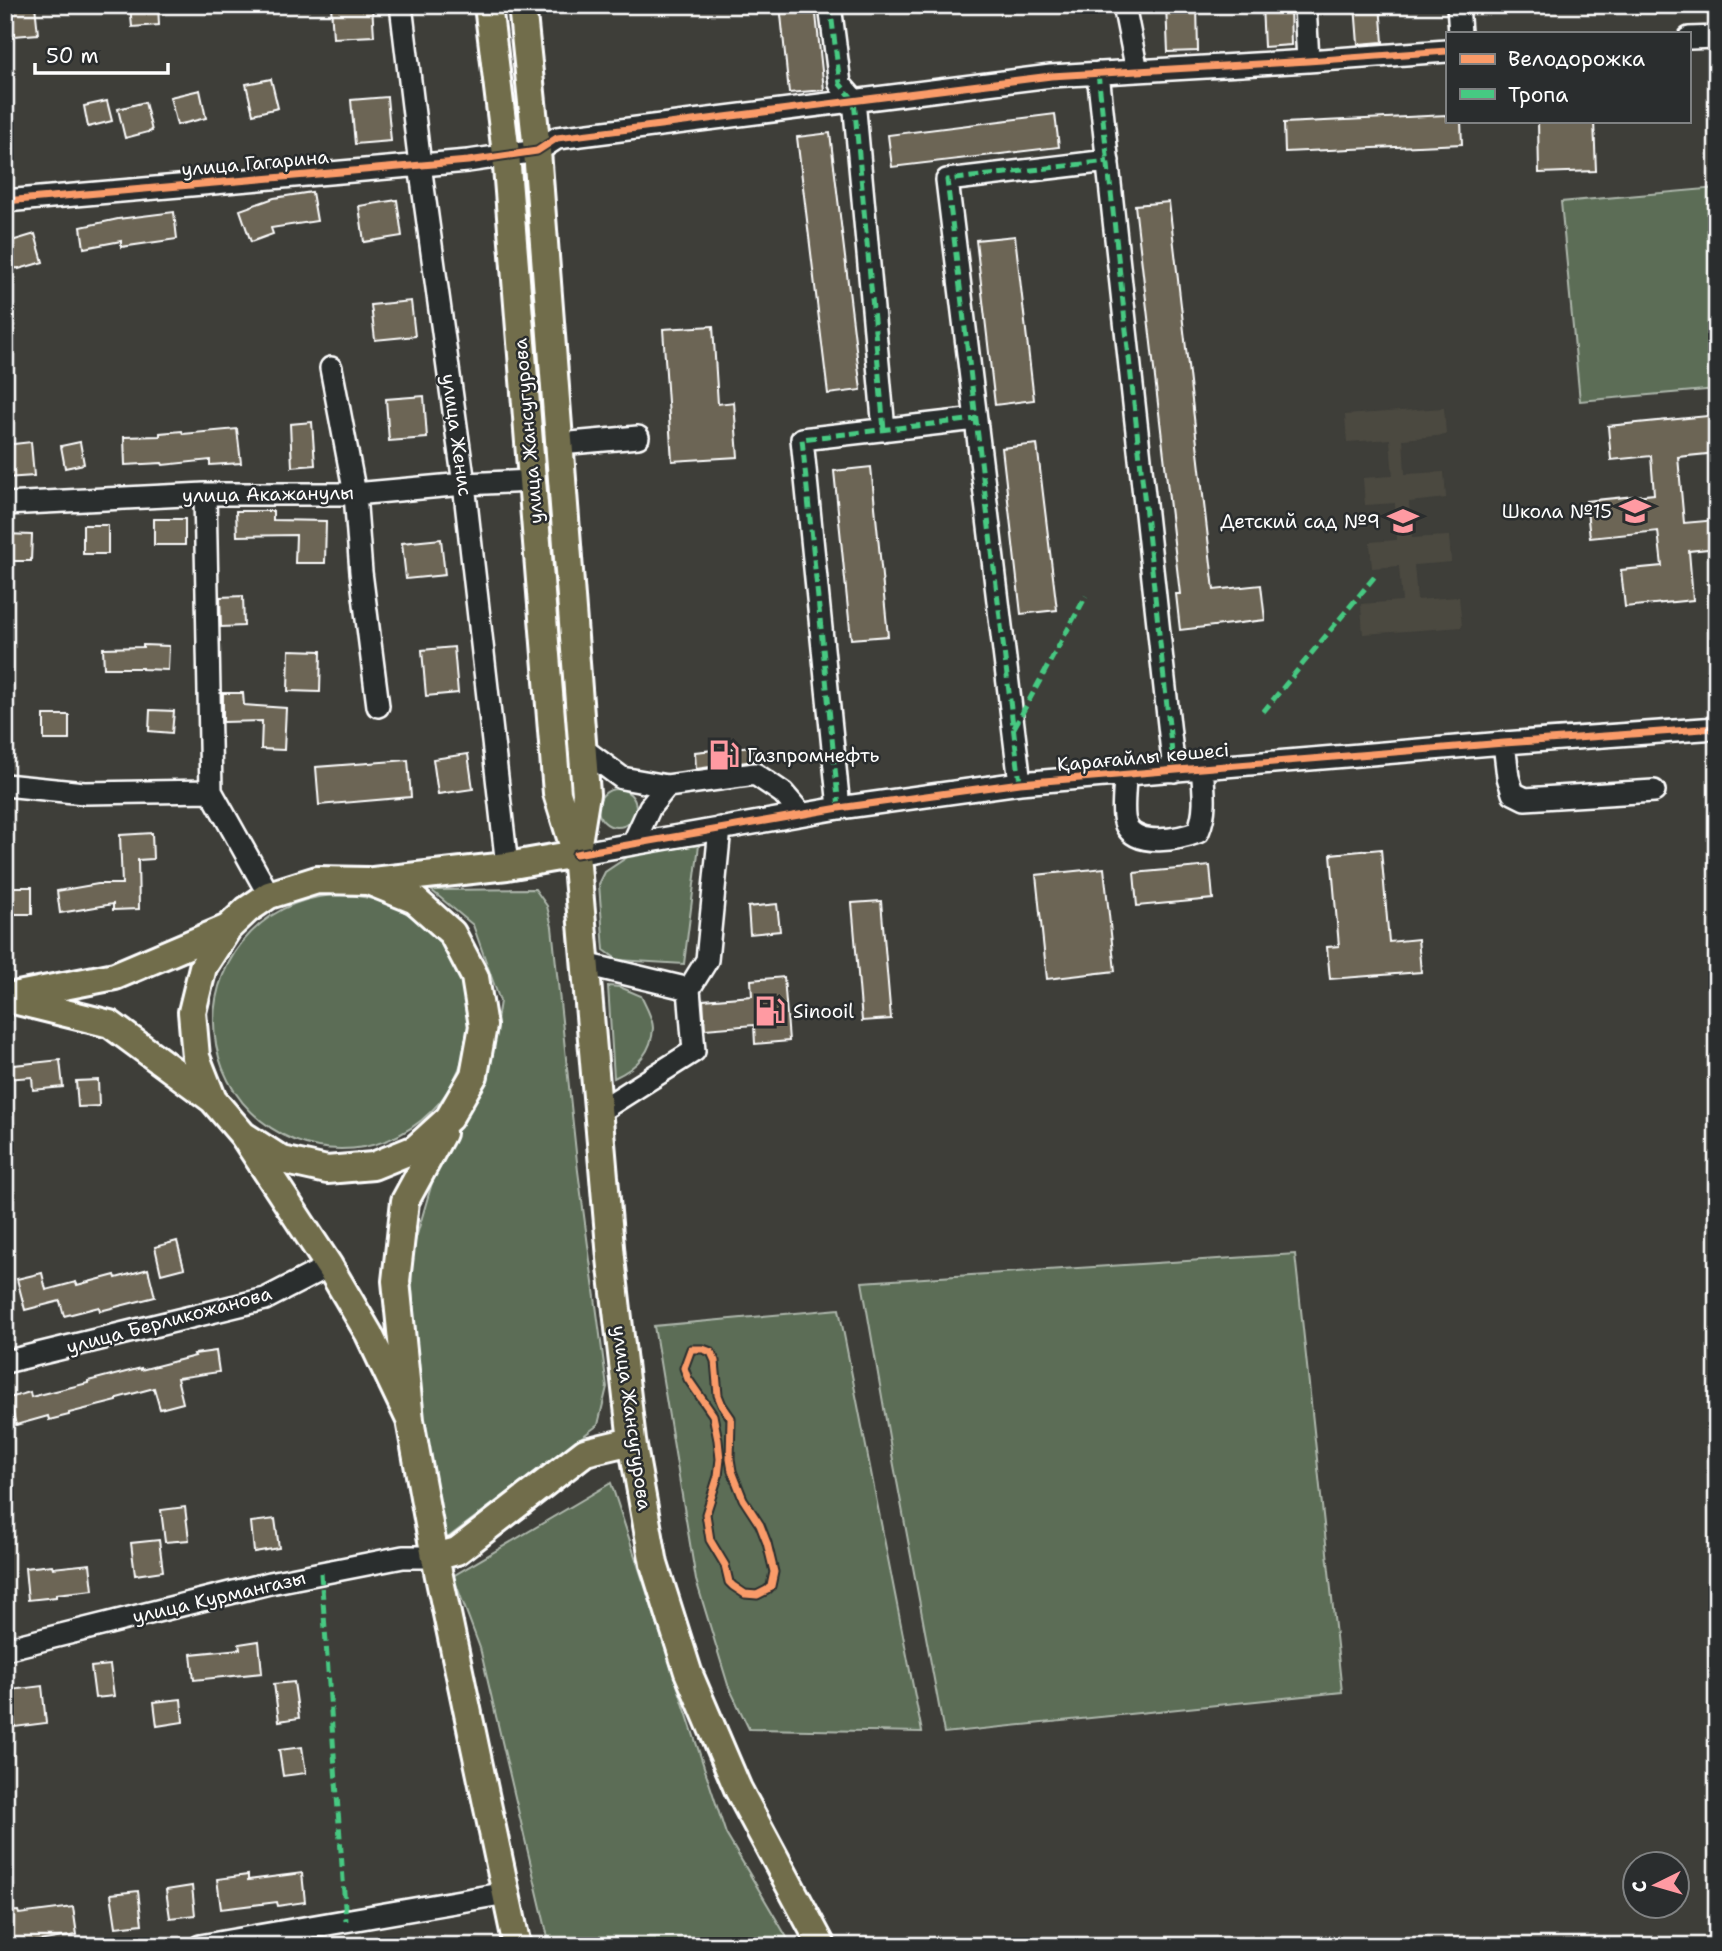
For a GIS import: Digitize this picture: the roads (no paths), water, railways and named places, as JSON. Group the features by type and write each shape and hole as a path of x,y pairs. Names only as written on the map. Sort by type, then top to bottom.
{"main road":[{"name":"улица Жансугурова","path":"488,5 506,154 557,793 576,854 611,1258 632,1441 654,1564 688,1672 738,1789 822,1946"},
{"name":"улица Жансугурова","path":"522,5 537,151 586,794 576,854"},
{"path":"531,472 560,453"},
{"path":"213,1100 196,1058 192,1012 203,967 228,929 247,910 269,895 317,880 368,881 507,866 576,854"},
{"path":"368,881 415,900 452,933 475,977 483,1026 474,1075 405,1201 396,1281 410,1420 435,1557 517,1946"},
{"path":"5,998 115,976 228,929"},
{"path":"5,998 110,1024 213,1100 243,1135 329,1266 369,1335 410,1420"},
{"path":"243,1135 282,1160 327,1170 373,1166 415,1149 449,1118"},
{"path":"435,1557 457,1551 585,1452 632,1441"}],"street":[{"name":"улица Женис","path":"401,5 419,165 464,484 507,866"},
{"path":"831,5 840,84 854,100 884,429"},
{"path":"1124,5 1137,71"},
{"path":"1306,5 1308,61"},
{"path":"1458,5 1460,32"},
{"path":"1690,38 1717,37"},
{"name":"улица Гагарина","path":"5,201 468,160 537,151 557,138 1051,76 1446,51"},
{"path":"1098,73 1174,771"},
{"path":"1020,783 947,180 1108,161"},
{"path":"331,368 355,494 361,572 378,706"},
{"path":"839,807 802,439 976,419"},
{"path":"560,453 638,437"},
{"name":"улица Акажанулы","path":"5,504 205,494 355,494 464,484 531,472"},
{"path":"205,494 211,791 269,895"},
{"name":"Қарағайлы көшесі","path":"576,854 839,807 1020,783 1717,728"},
{"path":"1504,743 1513,793 1525,799 1654,791"},
{"path":"583,749 622,778 667,786 755,774 783,793 801,814"},
{"path":"1125,775 1126,826 1135,835 1147,840 1184,837 1198,832 1203,820 1205,803 1202,768"},
{"path":"5,785 84,793 211,791"},
{"path":"633,844 650,807 667,786"},
{"path":"598,1112 694,1051 689,989 708,960 720,828"},
{"path":"585,964 689,989"},
{"name":"улица Берликожанова","path":"5,1362 265,1299 329,1266"},
{"name":"улица Курмангазы","path":"5,1649 270,1583 402,1558 435,1557"},
{"path":"200,1946 507,1893"}],"place":[{"name":"Школа №15","path":"1635,511"},
{"name":"Детский сад №9","path":"1403,521"},
{"name":"Газпромнефть","path":"724,755"},
{"name":"Sinooil","path":"770,1011"}]}
